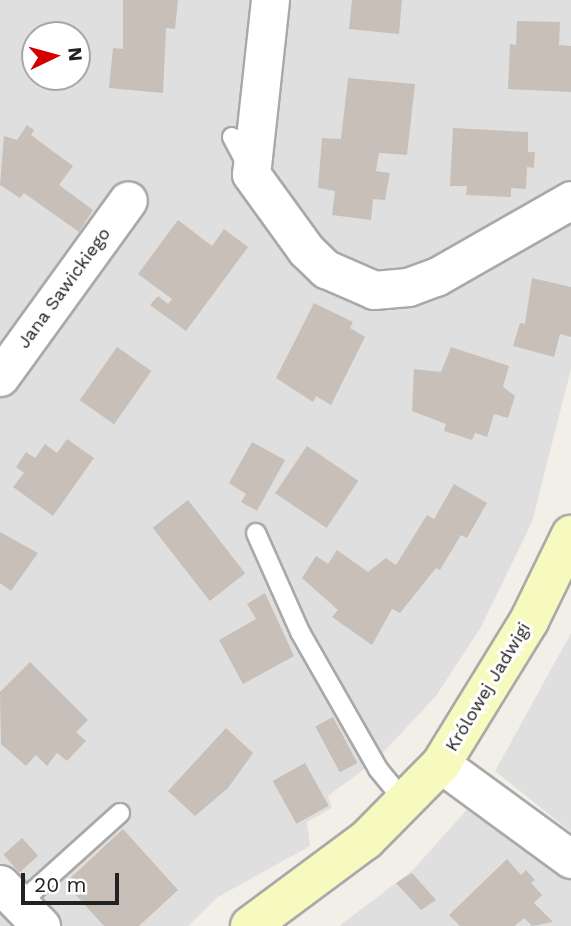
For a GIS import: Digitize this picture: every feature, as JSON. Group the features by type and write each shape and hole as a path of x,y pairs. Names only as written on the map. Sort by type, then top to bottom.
{"street":[{"path":"270,0 251,174 306,250 348,282 374,290 408,287 436,277 571,200"},
{"name":"Jana Sawickiego","path":"0,377 128,200"},
{"name":"Królowej Jadwigi","path":"250,926 331,869 405,802 442,764 529,621 571,535"},
{"path":"442,764 571,859"}],"lane":[{"path":"232,137 251,174"},
{"path":"256,533 300,632 378,769 405,802"},
{"path":"20,905 120,813"}],"shaded area":[{"path":"0,0 571,0 571,369 532,522 481,627 436,696 375,761 328,796 332,808 307,822 310,846 218,897 188,926 0,926"},
{"path":"571,633 571,832 495,771"},
{"path":"470,806 571,878 571,926 339,926 413,870"}],"building":[{"path":"123,0 178,0 175,29 166,28 163,93 109,88 113,48 123,49"},
{"path":"352,0 402,0 399,34 349,29"},
{"path":"517,21 560,22 559,45 571,46 571,92 508,89 510,44 516,45"},
{"path":"348,78 415,84 407,155 379,153 376,171 390,173 385,200 373,199 371,220 332,215 335,191 318,188 322,138 341,139"},
{"path":"27,125 34,130 31,135 73,166 59,185 93,210 79,232 24,193 20,198 0,185 4,136 17,140"},
{"path":"453,128 528,132 528,152 535,152 534,168 527,167 526,189 511,188 511,197 466,195 467,186 450,186"},
{"path":"178,220 212,246 224,229 248,247 186,331 150,305 158,296 168,304 172,299 138,274"},
{"path":"532,278 571,287 571,337 560,334 554,357 513,346 520,323 525,324"},
{"path":"314,303 353,322 350,328 365,337 331,405 316,396 313,402 276,378"},
{"path":"117,347 151,371 114,424 80,400"},
{"path":"451,347 509,366 503,387 515,396 508,418 494,414 487,437 475,433 472,440 444,431 446,424 412,411 414,369 441,372"},
{"path":"67,439 94,458 53,516 13,487 24,473 16,467 26,452 35,458 45,444 57,453"},
{"path":"252,442 285,460 257,511 241,502 246,494 229,483"},
{"path":"307,446 358,481 327,528 275,493"},
{"path":"454,484 487,503 467,538 461,535 440,570 436,568 400,613 392,609 372,645 332,617 338,610 302,578 316,556 328,564 337,550 368,572 386,558 396,565 427,515 434,519"},
{"path":"188,500 245,573 210,601 153,528"},
{"path":"0,532 38,553 11,591 0,583"},
{"path":"265,593 294,656 243,684 219,640 256,619 247,604"},
{"path":"30,662 88,720 76,732 86,741 67,761 57,753 47,766 36,755 26,766 1,744 0,692"},
{"path":"333,717 357,763 340,772 315,726"},
{"path":"226,728 253,753 228,788 195,816 168,791"},
{"path":"305,763 329,806 296,824 273,781"},
{"path":"123,829 178,890 139,926 104,926 65,883"},
{"path":"22,838 38,856 19,873 3,855"},
{"path":"507,859 521,875 526,870 535,880 531,883 542,895 534,903 553,922 532,926 524,918 515,926 460,926 449,915"},
{"path":"412,873 436,900 421,910 396,883"}]}
